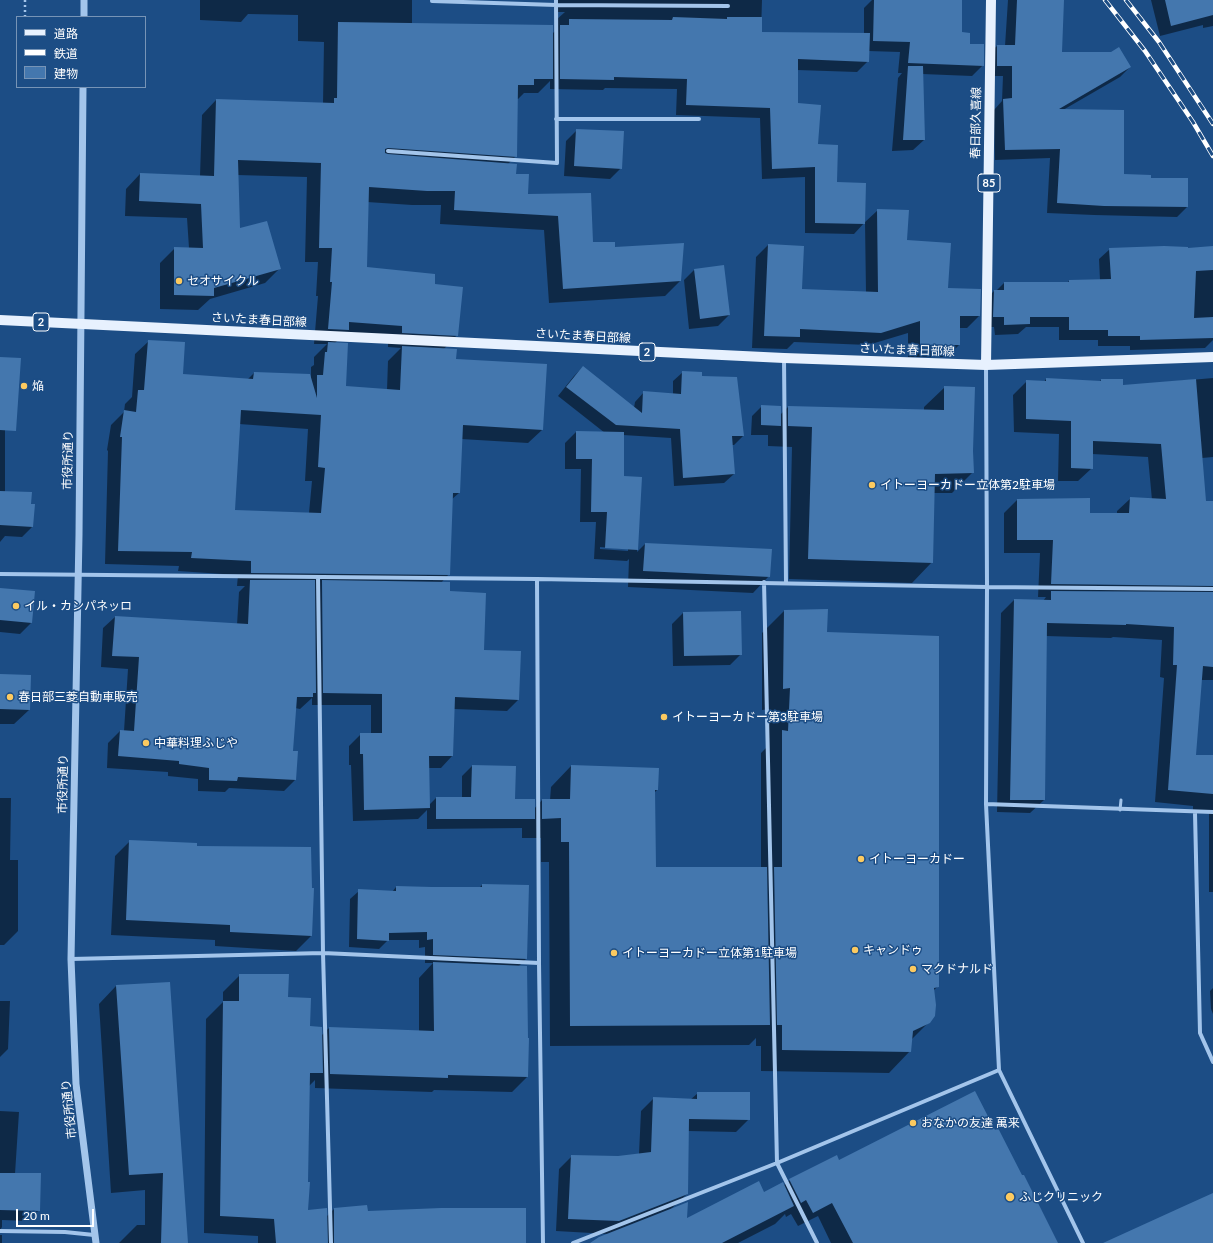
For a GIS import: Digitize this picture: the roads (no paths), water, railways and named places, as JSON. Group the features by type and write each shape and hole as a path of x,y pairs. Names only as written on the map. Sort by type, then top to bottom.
{"main road":[{"name":"春日部久喜線","path":"986,365 991,0"},
{"name":"さいたま春日部線","path":"0,320 784,358 986,365 1213,357"}],"street":[{"path":"84,0 84,16"},
{"path":"388,151 557,163 556,0"},
{"path":"432,1 556,5 728,6"},
{"name":"市役所通り","path":"83,88 78,574 71,959 76,1084 96,1243"},
{"path":"556,119 699,119"},
{"path":"784,358 786,583"},
{"path":"986,365 986,804 999,1070 1083,1243"},
{"path":"0,574 537,579 987,587 1213,589"},
{"path":"318,577 323,953 331,1243"},
{"path":"537,579 539,963 543,1243"},
{"path":"764,582 777,1163 817,1243"},
{"path":"986,804 1195,813 1213,812"},
{"path":"1195,813 1200,1033 1213,1062"},
{"path":"71,959 323,953 539,963"},
{"path":"573,1243 777,1163 999,1070"},
{"path":"0,1231 65,1232 94,1235"}],"lane":[{"path":"1120,810 1121,800"}],"railway":[{"path":"1105,0 1145,51 1193,122 1213,156"},
{"path":"1126,0 1159,42 1213,124"}],"place":[{"name":"セオサイクル","path":"179,281"},
{"name":"焔","path":"24,386"},
{"name":"イトーヨーカドー立体第2駐車場","path":"872,485"},
{"name":"イル・カンパネッロ","path":"16,606"},
{"name":"春日部三菱自動車販売","path":"10,697"},
{"name":"イトーヨーカドー第3駐車場","path":"664,717"},
{"name":"中華料理ふじや","path":"146,743"},
{"name":"イトーヨーカドー","path":"861,859"},
{"name":"キャンドゥ","path":"855,950"},
{"name":"イトーヨーカドー立体第1駐車場","path":"614,953"},
{"name":"マクドナルド","path":"913,969"},
{"name":"おなかの友達 萬来","path":"913,1123"},
{"name":"ふじクリニック","path":"1010,1197"}]}
